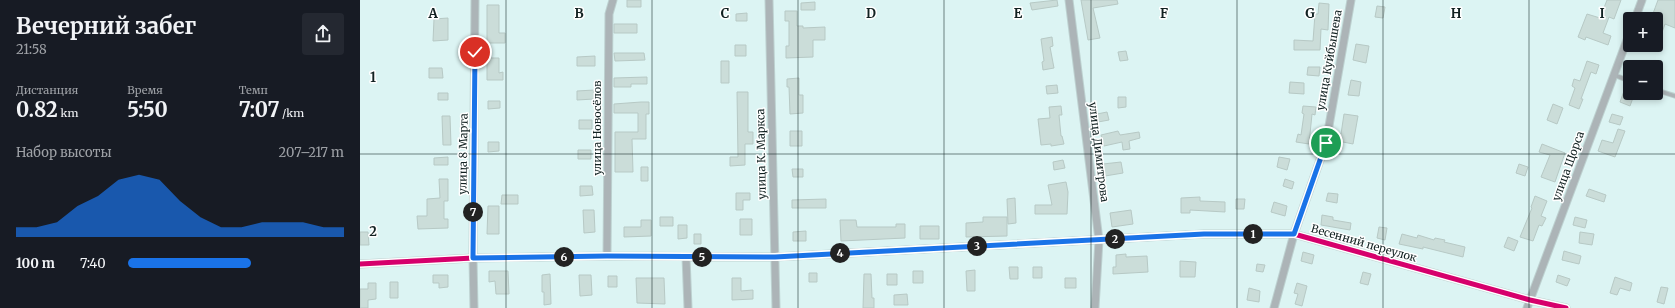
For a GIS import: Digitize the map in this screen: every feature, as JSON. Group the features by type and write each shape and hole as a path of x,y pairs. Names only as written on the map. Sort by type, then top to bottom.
{"street":[{"name":"улица 8 Марта","path":"474,308 475,0"},
{"name":"улица Новосёлов","path":"607,256 609,14 613,0"},
{"name":"улица К. Маркса","path":"768,0 776,308"},
{"name":"улица Димитрова","path":"1068,0 1099,240 1095,308"},
{"name":"улица Куйбышева","path":"1274,308 1294,234 1326,143 1351,0"},
{"path":"1638,12 1642,0"},
{"name":"улица Щорса","path":"1527,308 1623,51"},
{"name":"Весенний переулок","path":"360,264 473,258 607,256 775,257 1204,234 1294,234 1530,300 1566,308"},
{"path":"686,257 688,308"}],"lane":[{"path":"1614,75 1623,78"},
{"path":"1663,92 1675,96"}],"building":[{"path":"627,0 641,0 641,7 627,7"},
{"path":"1057,0 1058,6 1032,10 1030,3"},
{"path":"1081,0 1117,0 1118,4 1093,8 1100,38 1088,40"},
{"path":"1607,0 1621,0 1614,19 1609,17 1603,33 1611,36 1608,45 1586,37 1585,40 1578,37 1587,14 1600,18"},
{"path":"1658,0 1675,0 1675,28 1665,24 1663,30 1663,12 1654,12"},
{"path":"815,2 815,10 801,10 801,3"},
{"path":"1319,3 1329,4 1328,30 1321,29 1320,50 1294,50 1294,40 1313,41 1315,14 1318,14"},
{"path":"487,5 499,5 499,33 505,33 505,43 487,43"},
{"path":"1377,6 1385,7 1383,18 1375,17"},
{"path":"785,11 797,11 797,26 803,26 803,28 825,27 825,40 813,40 813,57 786,58 786,46 789,46 789,21 785,21"},
{"path":"747,13 747,21 736,21 736,14"},
{"path":"448,18 448,40 433,41 434,19"},
{"path":"614,24 637,24 637,33 614,33"},
{"path":"1052,37 1053,46 1050,47 1054,68 1043,70 1042,62 1044,61 1041,39"},
{"path":"1356,44 1369,46 1366,63 1353,60"},
{"path":"735,45 746,45 746,56 735,56"},
{"path":"1126,51 1128,60 1120,61 1118,52"},
{"path":"614,53 644,53 645,60 615,61"},
{"path":"595,56 595,66 577,66 577,57"},
{"path":"487,58 499,58 499,73 503,72 503,80 487,80"},
{"path":"721,61 729,61 729,83 721,83"},
{"path":"1587,61 1599,65 1596,74 1591,72 1579,109 1569,105 1575,88 1572,86 1574,79 1580,81"},
{"path":"1308,67 1320,67 1319,76 1307,75"},
{"path":"429,68 442,68 443,78 429,78"},
{"path":"647,77 647,84 631,84 631,87 614,87 614,78"},
{"path":"799,78 799,95 803,95 803,113 790,114 789,87 787,87 787,79"},
{"path":"1351,80 1361,82 1359,96 1348,95"},
{"path":"1290,82 1304,83 1304,94 1289,93"},
{"path":"1057,85 1058,93 1047,94 1046,86"},
{"path":"594,90 594,99 577,100 577,91"},
{"path":"737,92 748,92 748,132 753,132 753,144 745,144 745,165 730,166 730,157 738,157"},
{"path":"438,93 448,93 448,100 438,100"},
{"path":"1623,94 1623,100 1632,100 1630,106 1620,102"},
{"path":"1118,97 1126,97 1126,107 1118,108"},
{"path":"488,101 500,101 500,108 488,109"},
{"path":"649,102 649,114 646,114 646,139 632,139 633,172 615,172 615,132 638,132 638,113 614,113 614,104"},
{"path":"1553,104 1563,108 1557,124 1547,120"},
{"path":"1061,106 1062,115 1059,115 1061,136 1064,144 1051,146 1051,144 1041,145 1038,119 1050,118 1049,107"},
{"path":"1303,106 1316,107 1315,115 1312,114 1309,144 1296,142 1298,134 1301,135 1304,114 1302,113"},
{"path":"1107,112 1109,120 1098,122 1097,114"},
{"path":"1344,114 1358,116 1353,144 1338,141 1339,134 1341,134"},
{"path":"1612,114 1623,117 1620,125 1609,122"},
{"path":"442,116 450,116 451,145 443,145"},
{"path":"579,120 592,120 592,129 579,129"},
{"path":"1618,129 1625,131 1615,157 1598,151 1602,140 1613,143"},
{"path":"790,131 802,131 802,146 790,146"},
{"path":"1118,131 1120,135 1139,132 1140,138 1129,141 1130,149 1123,150 1122,142 1104,146 1101,135"},
{"path":"488,142 499,142 499,151 488,152"},
{"path":"1542,144 1565,153 1555,182 1541,177 1550,155 1539,152"},
{"path":"578,150 591,150 591,159 578,159"},
{"path":"448,157 448,165 434,165 434,158"},
{"path":"1279,157 1290,159 1287,170 1277,167"},
{"path":"1063,160 1065,168 1054,170 1053,162"},
{"path":"1121,162 1123,173 1105,176 1103,164"},
{"path":"1519,164 1528,167 1525,176 1516,173"},
{"path":"641,167 648,167 648,181 641,181"},
{"path":"792,169 803,169 803,177 793,177"},
{"path":"439,179 448,179 448,201 444,201 444,219 448,219 448,228 418,229 417,216 427,216 427,199 440,198"},
{"path":"1285,179 1294,182 1292,189 1283,186"},
{"path":"1066,182 1068,192 1067,214 1035,214 1035,205 1052,205 1048,185"},
{"path":"580,186 592,186 593,195 580,196"},
{"path":"1589,189 1606,195 1604,202 1586,196"},
{"path":"736,193 750,193 750,200 743,200 743,210 736,210"},
{"path":"1328,193 1338,194 1337,203 1326,201"},
{"path":"502,195 518,195 518,204 501,204"},
{"path":"1535,196 1547,201 1541,216 1546,218 1542,226 1539,225 1533,241 1520,237 1532,208 1531,207"},
{"path":"1200,197 1200,201 1225,202 1225,212 1190,210 1190,213 1181,213 1181,198"},
{"path":"1015,198 1016,223 1008,224 1007,199"},
{"path":"826,199 826,208 792,208 792,200"},
{"path":"1236,199 1245,199 1244,209 1236,209"},
{"path":"1274,202 1287,206 1285,216 1271,212"},
{"path":"488,206 499,206 499,234 487,234"},
{"path":"583,210 594,210 595,232 584,233"},
{"path":"1131,210 1133,224 1112,227 1110,213"},
{"path":"1322,215 1333,217 1333,220 1351,223 1350,230 1321,225"},
{"path":"660,217 673,217 673,226 660,226"},
{"path":"983,217 1007,217 1007,236 966,237 966,223 983,222"},
{"path":"1575,217 1587,220 1585,228 1573,225"},
{"path":"740,219 752,219 752,235 740,235"},
{"path":"641,220 651,220 651,236 624,237 624,227 641,227"},
{"path":"840,220 856,220 857,227 896,227 896,224 905,224 905,238 841,241"},
{"path":"678,225 687,225 687,238 678,239"},
{"path":"920,226 939,226 939,239 920,239"},
{"path":"1379,227 1387,228 1385,240 1377,238"},
{"path":"806,231 806,241 793,241 793,232"},
{"path":"360,232 368,232 369,245 360,245"},
{"path":"1580,232 1594,234 1592,245 1579,243"},
{"path":"694,234 701,234 701,244 694,244"},
{"path":"1402,234 1417,238 1418,235 1434,240 1435,238 1445,240 1444,242 1465,247 1463,257 1423,247 1423,249 1399,244"},
{"path":"1508,237 1518,241 1514,251 1504,247"},
{"path":"1564,251 1581,256 1579,264 1562,260"},
{"path":"1303,252 1314,255 1312,264 1301,261"},
{"path":"1126,254 1126,257 1147,256 1148,272 1113,274 1113,267 1116,267 1116,255"},
{"path":"1180,261 1196,262 1195,277 1180,277"},
{"path":"1257,264 1265,265 1263,272 1256,271"},
{"path":"1009,267 1018,267 1018,279 1010,279"},
{"path":"1033,267 1042,267 1042,278 1033,278"},
{"path":"975,270 975,291 967,291 966,271"},
{"path":"489,271 508,271 509,294 496,294 495,281 489,282"},
{"path":"913,271 923,271 923,283 913,283"},
{"path":"1363,272 1371,274 1368,285 1360,283"},
{"path":"809,273 817,273 817,282 809,282"},
{"path":"550,274 551,304 544,305 542,275"},
{"path":"864,274 871,274 874,308 863,308"},
{"path":"887,274 897,274 897,285 887,285"},
{"path":"433,275 448,275 448,287 439,288 439,283 433,283"},
{"path":"579,275 591,275 592,295 580,296"},
{"path":"1558,275 1570,279 1567,286 1556,282"},
{"path":"608,276 617,276 617,287 608,287"},
{"path":"1615,277 1632,283 1630,291 1620,288 1617,295 1610,293"},
{"path":"636,278 664,278 665,304 637,303"},
{"path":"732,278 741,278 741,291 753,290 753,299 732,300"},
{"path":"1065,278 1076,278 1076,288 1065,288"},
{"path":"390,282 398,282 398,298 390,298"},
{"path":"368,283 376,283 376,299 368,300 368,308 360,308 360,289 368,289"},
{"path":"1297,283 1307,286 1302,306 1295,304 1298,294 1294,293"},
{"path":"1661,287 1668,288 1664,304 1657,302"},
{"path":"1249,288 1260,291 1259,302 1247,300"},
{"path":"907,294 908,305 894,305 894,295"}],"cycle path":[{"path":"360,264 473,258 607,256 775,257 1204,234 1294,234 1530,300 1566,308"}],"route":[{"path":"475,52 473,258 607,256 775,257 1204,234 1294,234 1326,143"}]}
